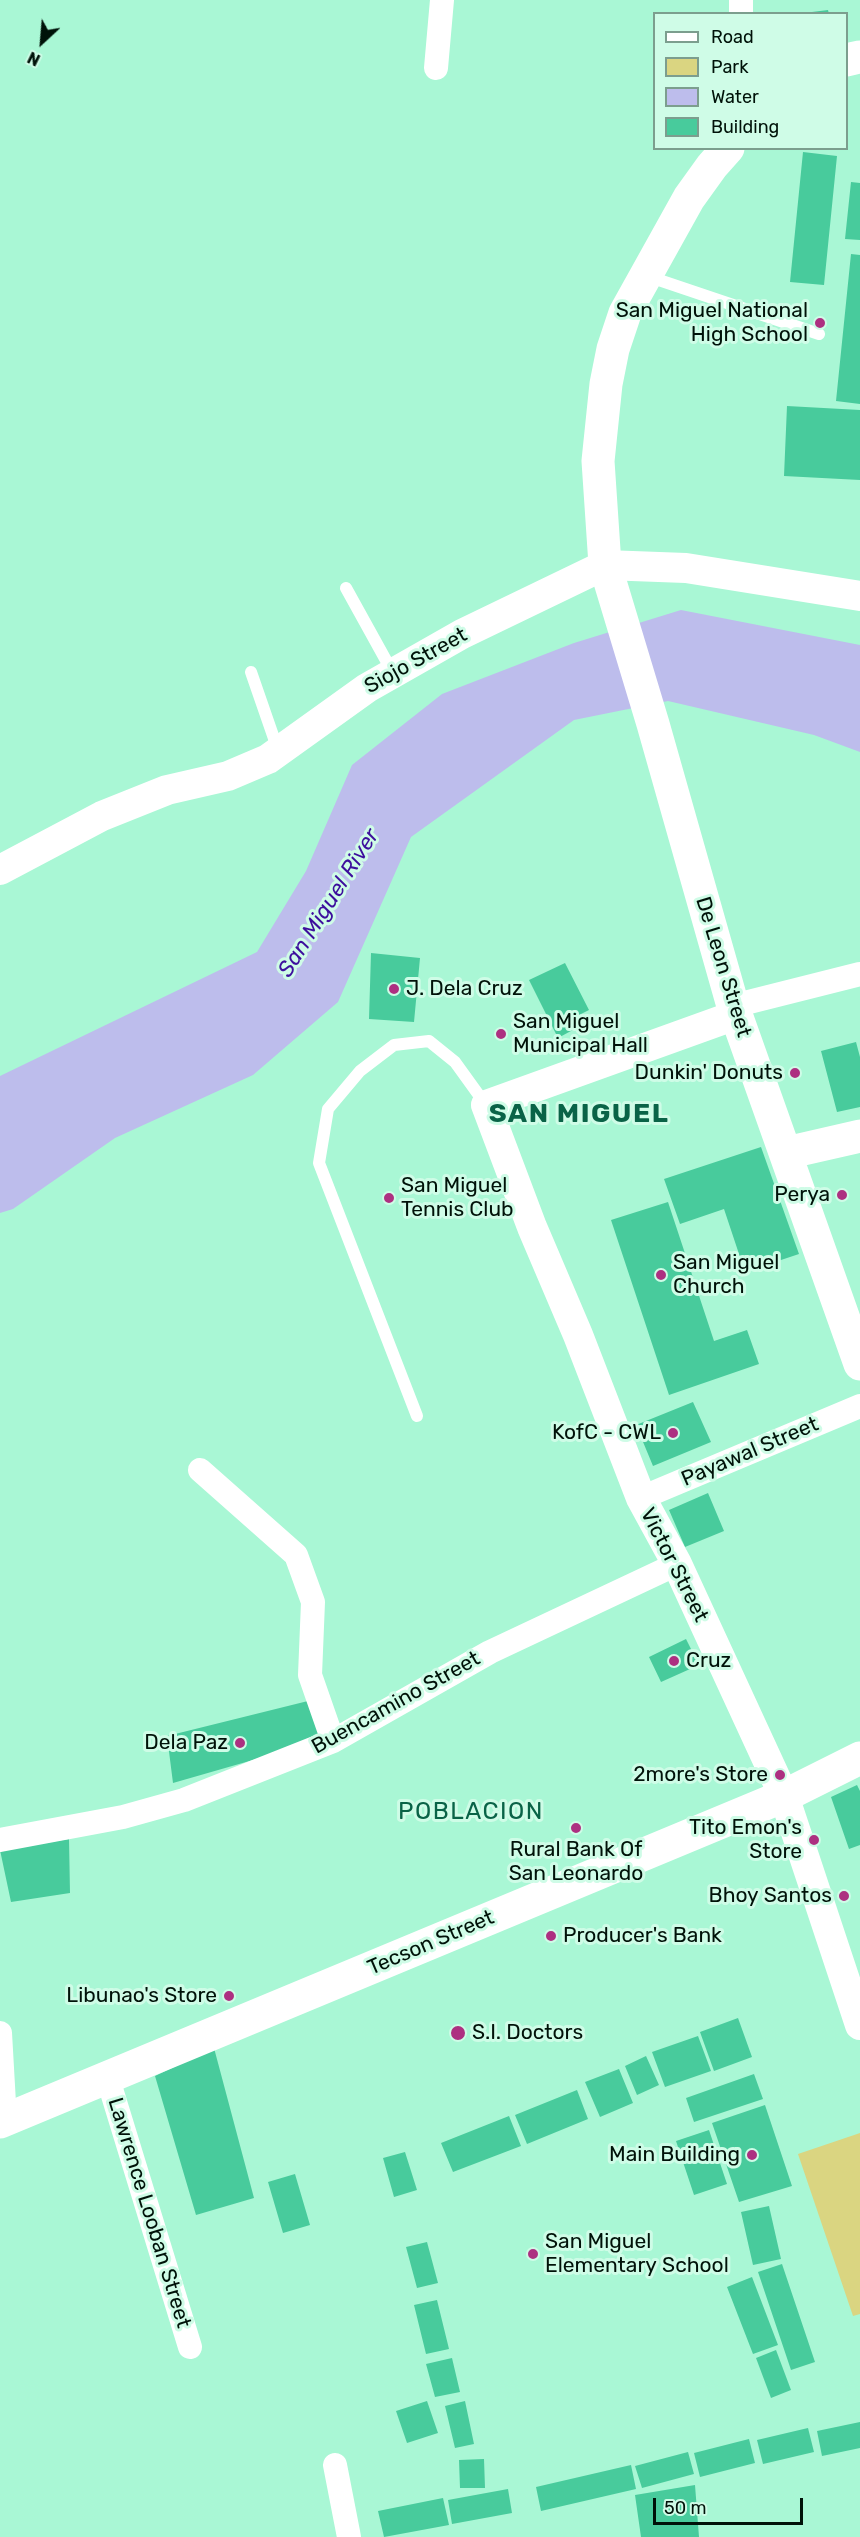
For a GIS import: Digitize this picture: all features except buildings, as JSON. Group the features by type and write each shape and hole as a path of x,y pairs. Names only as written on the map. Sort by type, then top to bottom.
{"main road":[{"name":"De Leon Street","path":"726,150 689,198 625,313 606,384 598,461 606,571 653,724 734,1010 860,1364"},
{"path":"786,1153 860,1136"},
{"name":"Tecson Street","path":"2,2122 784,1796 860,1758"}],"street":[{"path":"436,68 442,0"},
{"name":"Siojo Street","path":"0,870 102,816 167,790 228,776 268,759 367,688 462,634 606,571 686,568 860,596"},
{"path":"486,1105 734,1010 860,974"},
{"name":"Victor Street","path":"486,1105 532,1227 578,1335 641,1498 677,1564 784,1796 860,2025"},
{"name":"Payawal Street","path":"641,1498 860,1406"},
{"path":"200,1470 296,1555 313,1602 310,1675 333,1741"},
{"name":"Buencamino Street","path":"0,1840 59,1831 123,1817 184,1800 333,1741 489,1652 677,1564"},
{"path":"0,2033 2,2122"},
{"name":"Lawrence Looban Street","path":"108,2079 190,2347"},
{"path":"335,2465 349,2537"}],"lane":[{"path":"646,275 819,334"},
{"path":"346,588 393,673"},
{"path":"252,672 279,751"},
{"path":"417,1416 319,1163 328,1109 360,1071 394,1044 429,1041 455,1062 486,1105"}],"green space":[{"path":"860,2133 860,2314 853,2316 798,2154"}],"water":[{"name":"San Miguel River","path":"681,610 860,645 860,752 814,735 668,701 574,720 411,837 338,1002 253,1075 115,1138 13,1209 0,1213 0,1076 257,952 306,871 352,765 442,694 574,643"}],"place":[{"name":"San Miguel National High School","path":"820,323"},
{"name":"J. Dela Cruz","path":"394,989"},
{"name":"San Miguel Municipal Hall","path":"501,1034"},
{"name":"Dunkin' Donuts","path":"795,1073"},
{"name":"Perya","path":"842,1195"},
{"name":"San Miguel Tennis Club","path":"389,1198"},
{"name":"San Miguel Church","path":"661,1275"},
{"name":"KofC - CWL","path":"673,1433"},
{"name":"Cruz","path":"674,1661"},
{"name":"Dela Paz","path":"240,1743"},
{"name":"2more's Store","path":"780,1775"},
{"name":"Rural Bank Of San Leonardo","path":"576,1828"},
{"name":"Tito Emon's Store","path":"814,1840"},
{"name":"Bhoy Santos","path":"844,1896"},
{"name":"Producer's Bank","path":"551,1936"},
{"name":"Libunao's Store","path":"229,1996"},
{"name":"S.I. Doctors","path":"458,2033"},
{"name":"Main Building","path":"752,2155"},
{"name":"San Miguel Elementary School","path":"533,2254"}],"district":[{"name":"SAN MIGUEL","path":"579,1114"},
{"name":"POBLACION","path":"471,1812"}]}
